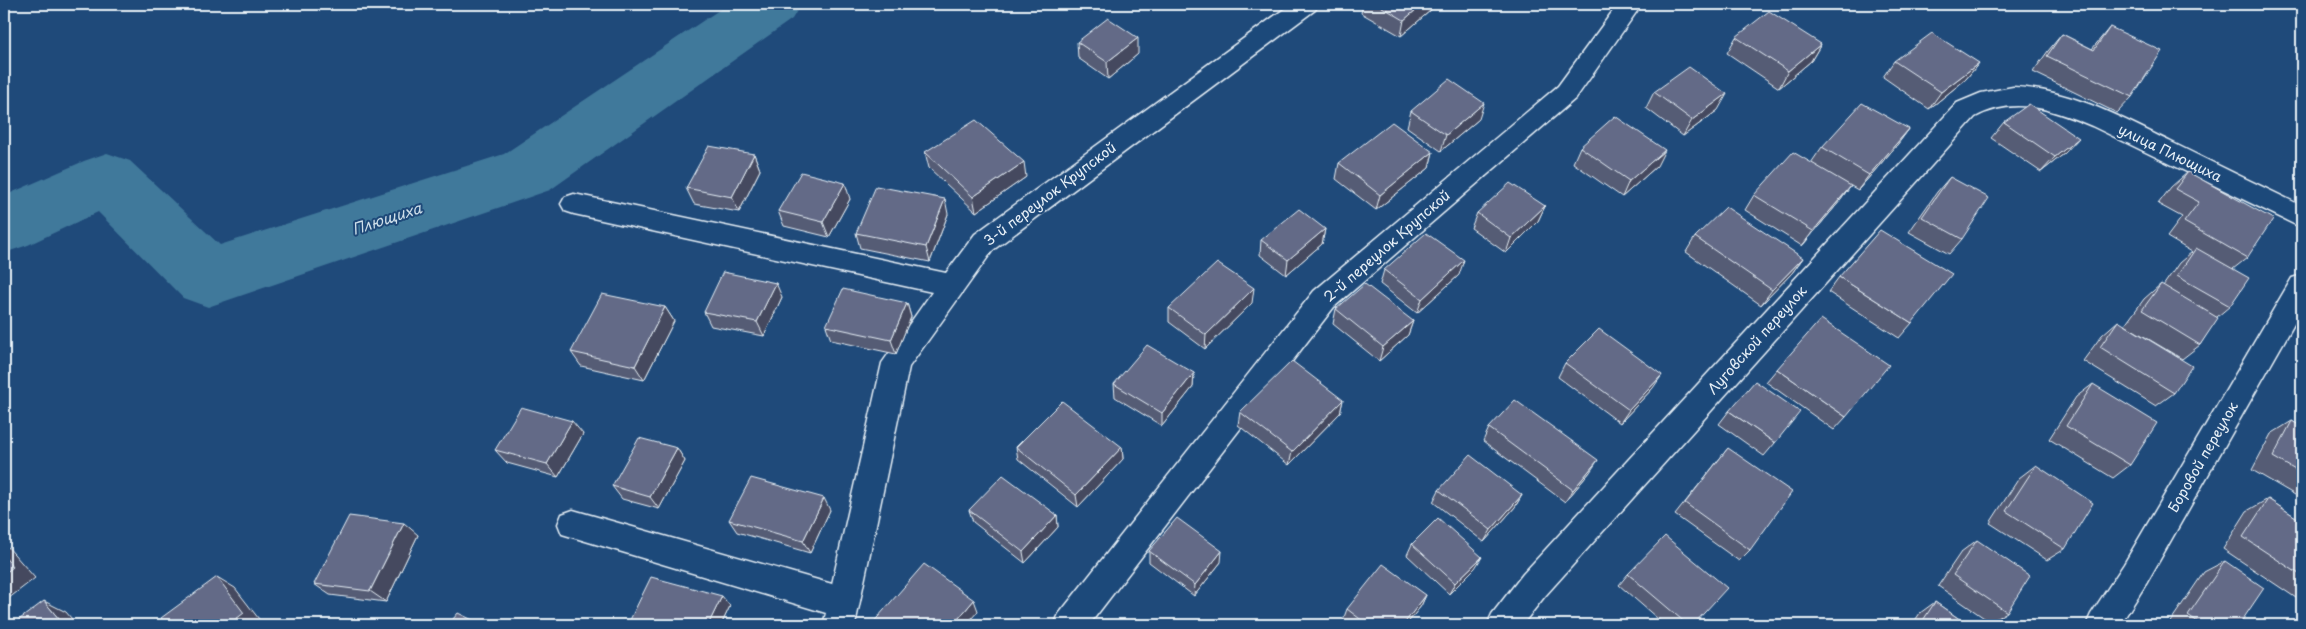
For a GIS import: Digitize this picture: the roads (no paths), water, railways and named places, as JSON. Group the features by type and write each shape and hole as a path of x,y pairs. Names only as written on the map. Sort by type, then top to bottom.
{"street":[{"name":"3-й переулок Крупской","path":"841,614 896,363 984,242 1307,4"},
{"name":"2-й переулок Крупской","path":"1070,625 1324,299 1568,92 1630,4"},
{"name":"улица Плющиха","path":"2035,97 2101,119 2302,218"},
{"name":"Луговской переулок","path":"1503,625 1534,585 1966,110 1981,102 1998,98 2035,97"},
{"path":"574,204 952,285"},
{"name":"Боровой переулок","path":"2102,625 2135,574 2302,286"},
{"path":"573,524 841,614"}],"waterway":[{"name":"Плющиха","path":"4,226 107,179 208,278 527,172 771,4"}]}
